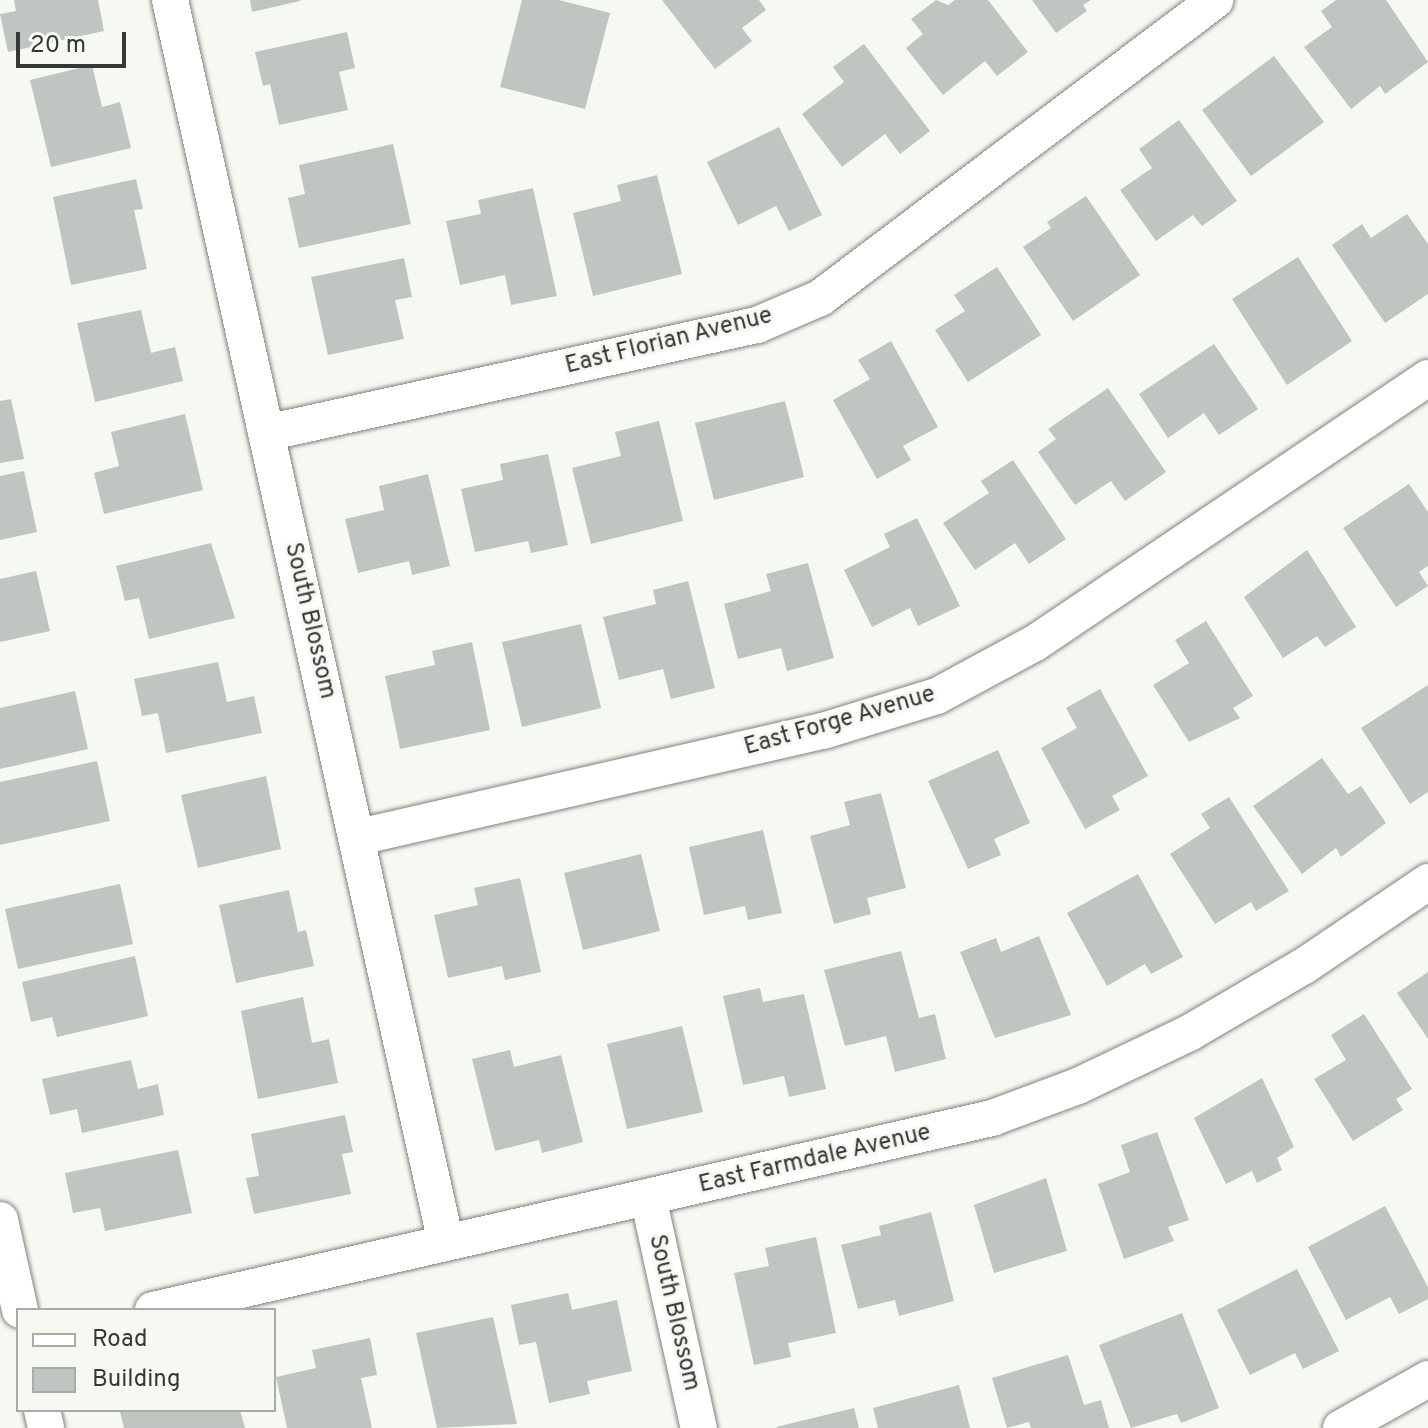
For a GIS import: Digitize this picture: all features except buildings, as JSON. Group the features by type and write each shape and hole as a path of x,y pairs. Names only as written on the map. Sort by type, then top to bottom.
{"street":[{"name":"South Blossom","path":"170,0 359,837 446,1243"},
{"name":"East Florian Avenue","path":"266,433 757,325 820,298 1215,0"},
{"name":"East Forge Avenue","path":"359,837 823,731 937,696 1035,643 1428,378"},
{"name":"East Farmdale Avenue","path":"162,1308 648,1197 906,1142 992,1118 1078,1086 1254,996 1428,882"},
{"name":"South Blossom","path":"648,1197 699,1428"},
{"path":"0,1220 20,1308"},
{"path":"1341,1428 1428,1379"}]}
